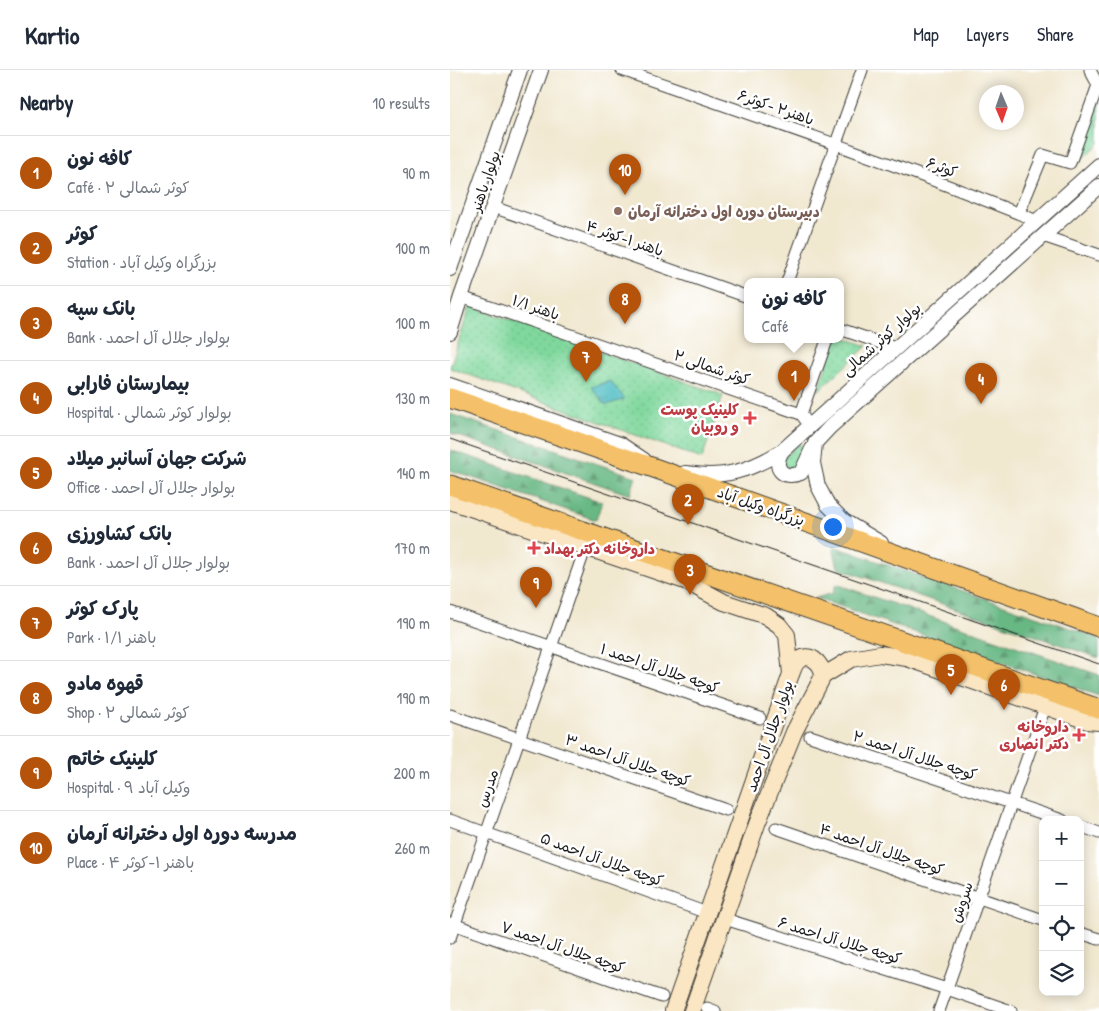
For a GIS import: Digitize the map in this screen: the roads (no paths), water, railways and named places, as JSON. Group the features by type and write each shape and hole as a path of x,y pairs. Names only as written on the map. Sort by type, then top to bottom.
{"highway":[{"name":"بزرگراه وکیل آباد","path":"450,398 658,469 1099,627"},
{"path":"495,400 505,418"},
{"path":"450,485 1096,721"}],"main road":[{"name":"بولوار جلال آل احمد","path":"450,501 685,581 724,602 766,616 779,625 787,635 791,674 673,1011"},
{"path":"791,674 796,663 810,658 819,662 822,666 823,676 850,659 880,654 907,658 1045,707 1096,721"},
{"name":"بولوار جلال آل احمد","path":"705,1010 725,919 757,824 794,732 823,676"}],"street":[{"name":"بولوار باهنر","path":"450,269 520,70"},
{"name":"بولوار باهنر","path":"450,332 541,70"},
{"name":"باهنر۲ -کوثر۶","path":"622,70 836,144"},
{"path":"788,278 862,70"},
{"path":"1019,213 1043,155 1070,163 1098,86 1090,70"},
{"name":"کوثر۶","path":"836,144 1038,220"},
{"path":"493,147 511,154"},
{"name":"بولوار کوثر شمالی","path":"658,469 698,476 715,476 744,470 760,464 782,451 805,419 895,348 1099,165"},
{"path":"782,451 776,460 778,468 784,474 791,476 800,473 816,442 830,427 1099,186"},
{"name":"باهنر ۱-کوثر ۴","path":"493,207 744,296"},
{"path":"1043,236 1099,255"},
{"name":"باهنر ۱/۱","path":"461,297 601,345"},
{"path":"844,330 895,348"},
{"path":"805,419 826,343"},
{"name":"کوثر شمالی ۲","path":"601,345 805,419"},
{"path":"450,385 620,444 658,469"},
{"path":"816,442 813,462 818,486 828,505 844,521 905,557"},
{"name":"مدرس","path":"450,938 452,924 487,833 587,549"},
{"name":"کوچه جلال آل احمد ۱","path":"450,612 760,718"},
{"name":"سروش","path":"939,1011 1045,707"},
{"name":"کوچه جلال آل احمد ۳","path":"450,715 726,810"},
{"name":"کوچه جلال آل احمد ۲","path":"810,736 1051,816"},
{"name":"کوچه جلال آل احمد ۵","path":"450,820 707,913"},
{"path":"1084,827 1099,833"},
{"name":"کوچه جلال آل احمد ۴","path":"776,828 1039,919"},
{"name":"کوچه جلال آل احمد ۶","path":"725,919 1011,1011"},
{"name":"کوچه جلال آل احمد ۷","path":"452,924 662,996"},
{"path":"1084,934 1099,939"}],"water":[{"path":"610,381 625,399 606,405 591,387"}],"tram line":[{"path":"450,439 1099,664"}],"place":[{"name":"مدرسه دوره اول دخترانه آرمان","path":"625,195"},
{"name":"دبیرستان دوره اول دخترانه آرمان","path":"618,211"},
{"name":"قهوه مادو","path":"625,324"},
{"name":"پارک کوثر","path":"586,382"},
{"name":"کافه نون","path":"794,401"},
{"name":"بیمارستان فارابی","path":"981,404"},
{"name":"کلینیک پوست و روبیان","path":"750,418"},
{"name":"کوثر","path":"688,525"},
{"name":"داروخانه دکتر بهداد","path":"534,548"},
{"name":"بانک سپه","path":"690,595"},
{"name":"کلینیک خاتم","path":"536,608"},
{"name":"شرکت جهان آسانبر میلاد","path":"951,695"},
{"name":"بانک کشاورزی","path":"1004,710"},
{"name":"داروخانه دکتر انصاری","path":"1079,735"}]}
